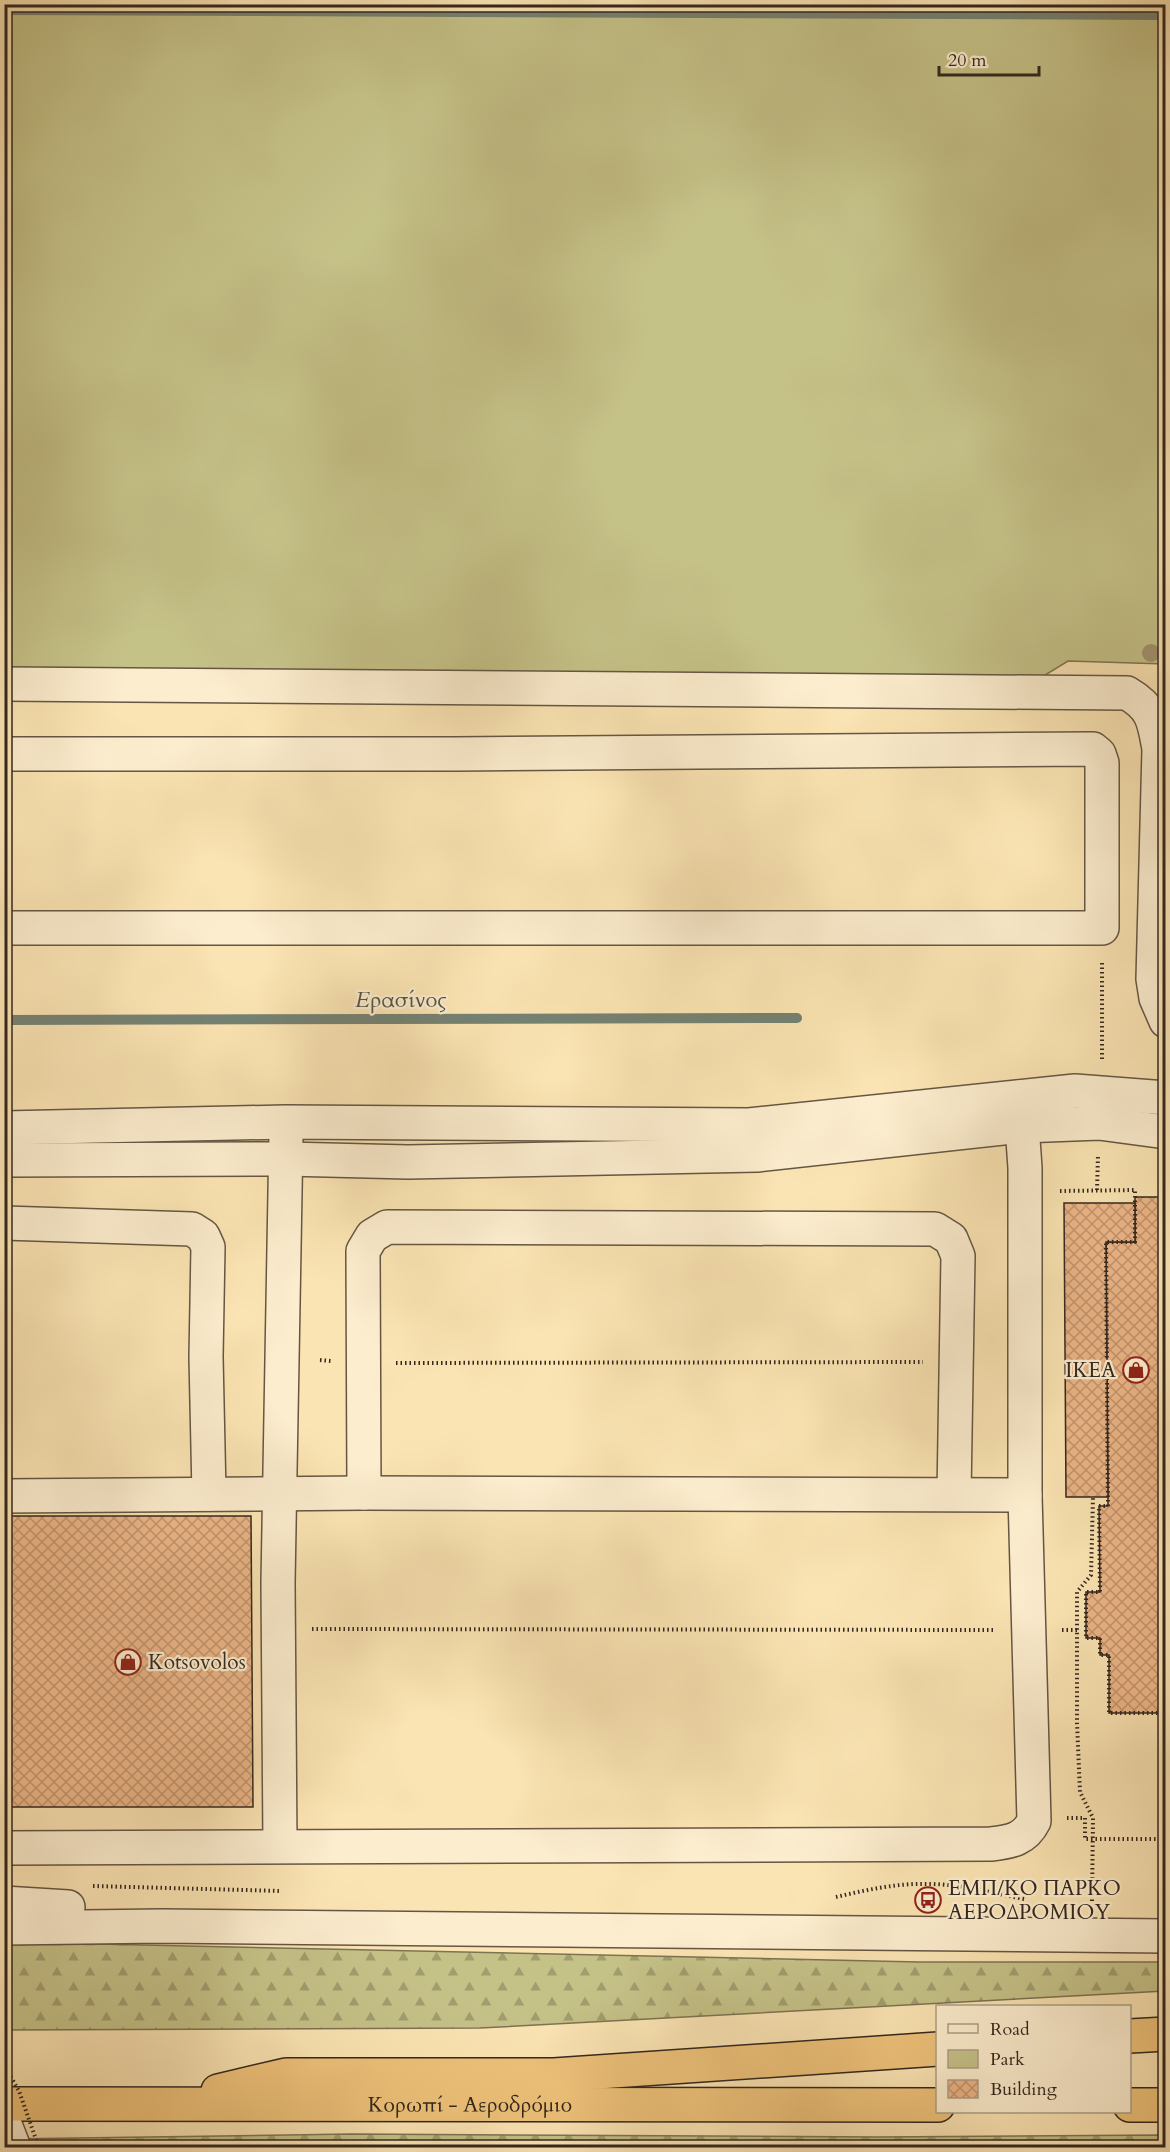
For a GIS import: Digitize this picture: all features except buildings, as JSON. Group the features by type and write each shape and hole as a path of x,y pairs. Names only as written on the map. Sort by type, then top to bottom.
{"highway":[{"path":"1131,2036 1166,2034"},
{"path":"164,2104 286,2075 554,2075 936,2049"},
{"name":"Κορωπί - Αεροδρόμιο","path":"4,2104 936,2105"},
{"path":"1131,2105 1166,2105"}],"street":[{"path":"4,684 1127,693 1144,703 1154,720 1159,750 1153,978 1156,998 1166,1022"},
{"path":"4,754 468,754 1093,749 1099,754 1102,763 1102,928 4,928"},
{"path":"4,1160 286,1158 408,1162 757,1155 1021,1112 1075,1091 1101,1091 1166,1098"},
{"path":"4,1848 1010,1842 1024,1836 1034,1821 1025,1496 1025,1168 1021,1112"},
{"path":"4,1128 285,1122 749,1125 1021,1112 1166,1132"},
{"path":"280,1846 278,1627 285,1122"},
{"path":"4,1223 192,1229 203,1236 208,1247 206,1357 209,1494"},
{"path":"364,1493 363,1251 372,1236 387,1227 935,1229 951,1239 958,1256 954,1494"},
{"path":"4,1496 364,1493 1025,1496"},
{"path":"4,1903 126,1909 162,1926"},
{"path":"4,1928 162,1926 1166,1936"},
{"path":"4,2122 14,2148"}],"path":[{"path":"1102,928 1102,1065"},
{"path":"1097,1190 1098,1145"},
{"path":"1060,1201 1060,1190 1135,1190 1135,1242 1106,1242 1108,1506 1099,1506 1100,1592 1086,1592 1086,1638 1100,1638 1100,1655 1108,1655 1109,1713 1166,1713"},
{"path":"387,1363 929,1362"},
{"path":"1092,1906 1093,1818 1080,1792 1077,1592 1091,1575 1093,1497"},
{"path":"278,1627 1077,1630"},
{"path":"1065,1818 1085,1818 1085,1839 1166,1839"},
{"path":"4,2065 32,2121 39,2148"}],"green space":[{"path":"5,5 1165,5 1165,664 1068,661 1042,677 5,674"},
{"path":"5,1942 919,1962 1165,1962 1165,1991 480,2028 5,2030"},
{"path":"352,2134 878,2137 1165,2135 1166,2147 5,2148 4,2139"}],"waterway":[{"path":"4,10 1166,15"},
{"name":"Ερασίνος","path":"4,1020 797,1018"}],"place":[{"name":"IKEA","path":"1136,1370"},
{"name":"Kotsovolos","path":"128,1662"},
{"name":"ΕΜΠ/ΚΟ ΠΑΡΚΟ ΑΕΡΟΔΡΟΜΙΟΥ","path":"928,1900"}]}
